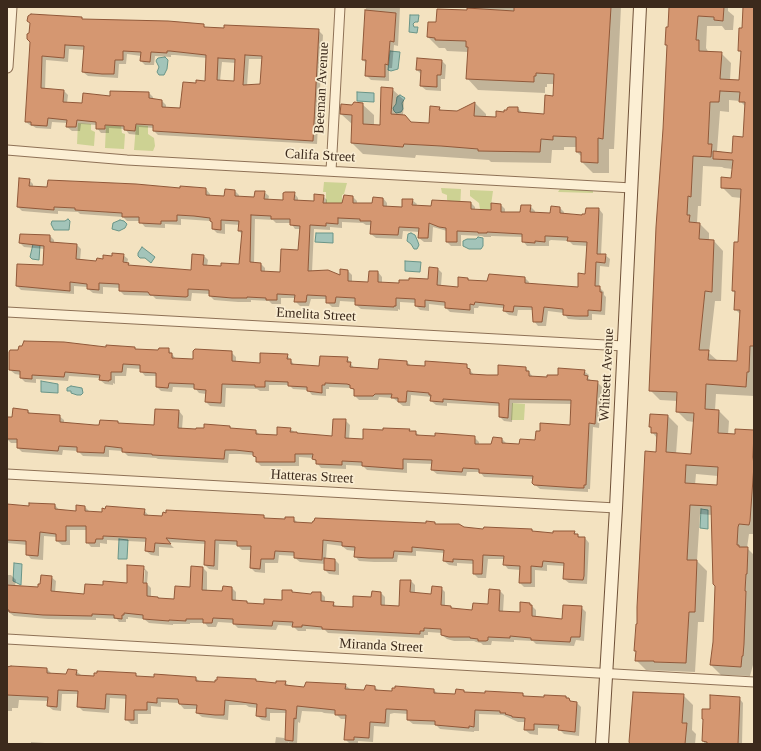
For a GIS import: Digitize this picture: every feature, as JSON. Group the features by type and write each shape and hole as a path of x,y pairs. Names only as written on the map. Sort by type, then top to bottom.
{"main road":[{"name":"Whitsett Avenue","path":"602,744 616,508 640,7"}],"street":[{"path":"7,67 10,7"},
{"name":"Beeman Avenue","path":"331,171 340,7"},
{"name":"Califa Street","path":"7,150 135,160 632,188"},
{"name":"Emelita Street","path":"7,312 624,346"},
{"name":"Hatteras Street","path":"7,474 616,508"},
{"name":"Miranda Street","path":"7,639 754,682"}],"green space":[{"path":"78,123 91,124 91,130 95,132 94,146 77,144"},
{"path":"106,125 121,126 122,133 125,134 124,149 105,148"},
{"path":"136,125 148,126 148,134 154,138 155,146 153,151 134,150"},
{"path":"324,182 347,183 344,194 342,195 342,204 326,203 326,192 323,192"},
{"path":"441,188 461,189 460,210 447,200 447,195 442,193"},
{"path":"560,189 593,190 593,193 558,192"},
{"path":"470,190 493,191 490,212 480,209 479,203 470,196"},
{"path":"512,403 525,404 524,420 511,420"}],"water":[{"path":"410,15 419,15 418,22 413,24 414,27 418,27 417,33 409,32"},
{"path":"390,51 400,52 398,69 391,71 388,70"},
{"path":"165,57 168,60 167,69 164,75 159,75 157,72 159,67 156,61 158,58"},
{"path":"357,92 374,93 374,102 357,101"},
{"path":"400,95 405,98 402,103 403,109 401,112 396,113 393,108 396,104 397,97"},
{"path":"68,219 70,221 69,230 54,230 51,224 52,221 65,221"},
{"path":"120,220 127,224 125,228 119,231 112,229 113,223"},
{"path":"316,233 333,233 333,243 315,242"},
{"path":"411,233 415,235 418,242 419,245 417,249 414,249 407,241 408,234"},
{"path":"478,237 483,238 483,246 481,249 469,249 463,246 463,241 467,239 476,239"},
{"path":"33,244 40,245 39,260 32,259 30,257"},
{"path":"142,247 155,257 151,263 145,258 140,258 138,256 138,253"},
{"path":"405,261 421,262 420,272 405,271"},
{"path":"41,381 58,384 58,393 41,392"},
{"path":"71,386 82,388 83,393 81,395 77,395 71,393 71,391 67,391 67,388"},
{"path":"701,509 708,510 708,529 700,528"},
{"path":"119,539 128,540 127,559 118,559"},
{"path":"14,563 22,564 21,585 13,581"}],"building":[{"path":"514,7 611,7 603,139 598,138 598,163 581,162 581,152 576,152 576,137 553,136 553,140 541,139 540,152 478,151 478,149 441,146 404,144 403,147 351,143 352,115 340,114 341,104 352,105 354,102 363,103 363,124 380,125 381,87 393,88 391,114 405,115 411,122 429,123 430,106 440,107 439,110 457,111 475,102 474,116 496,117 496,111 504,112 504,110 507,110 509,107 518,107 518,112 544,114 545,95 553,96 554,74 536,73 536,76 534,76 534,82 466,79 468,47 466,47 466,41 435,40 435,38 427,37 428,22 436,22 437,9 467,10 467,8 514,11"},
{"path":"669,7 724,7 723,21 714,20 714,17 698,16 696,40 699,40 699,51 722,52 720,79 739,80 741,51 738,51 739,28 742,28 743,7 754,7 754,346 750,346 749,372 747,372 746,387 706,384 705,409 719,410 718,433 735,434 735,429 754,430 754,465 750,521 749,525 739,524 737,545 739,545 739,547 748,547 744,644 741,667 710,665 713,642 715,586 713,584 711,506 690,505 687,560 697,560 695,612 689,612 686,663 635,661 636,651 634,651 637,624 645,451 656,452 657,433 651,433 651,427 649,427 650,414 668,415 666,452 691,454 694,413 676,412 677,392 649,391 656,227 667,45 665,45 666,27 668,27","holes":["720,91 740,92 739,102 745,102 743,137 733,136 732,153 713,151 713,159 733,160 731,178 721,177 721,188 741,189 738,242 734,242 732,291 735,291 734,310 740,310 737,361 708,360 709,350 699,350 705,291 712,292 714,240 699,239 700,223 689,222 690,215 687,215 688,196 691,197 693,156 711,157 712,144 708,144 710,102 719,102","686,465 718,467 717,485 685,483"]},
{"path":"365,10 396,13 394,42 390,41 388,65 385,64 385,77 365,76 366,60 362,60"},
{"path":"31,14 82,17 82,19 168,21 204,24 204,27 224,28 224,25 319,29 313,141 153,131 153,125 136,124 135,131 124,130 124,126 105,125 105,129 96,129 96,122 77,120 76,127 66,127 67,120 48,118 47,126 31,125 31,122 25,122 30,42 27,39 30,23 27,21 28,16","holes":["65,45 84,46 82,72 114,74 115,60 123,60 123,51 141,52 140,61 150,62 151,52 167,53 167,51 170,51 206,55 205,81 196,80 196,83 183,82 180,108 162,107 162,100 149,98 149,92 110,91 110,96 83,93 82,103 63,102 64,90 41,88 42,56 64,58","245,55 262,56 260,84 243,85","218,58 235,59 234,81 217,80"]},
{"path":"417,58 442,60 441,75 437,75 437,87 420,86 421,70 416,70"},
{"path":"19,178 30,179 29,186 47,187 48,180 136,184 180,188 180,186 206,188 206,195 224,196 225,189 235,190 235,196 254,197 255,191 265,191 264,199 283,200 283,193 295,192 294,200 314,201 314,194 324,195 323,203 342,203 344,195 353,196 353,203 372,203 373,197 383,198 383,206 402,207 402,199 413,199 412,205 431,206 432,200 471,202 471,209 491,210 491,203 501,204 501,212 520,212 521,205 531,205 530,212 550,213 551,206 560,207 560,213 582,215 585,214 586,208 599,208 597,254 606,254 605,263 596,262 595,286 600,286 600,292 602,292 601,311 588,310 588,316 575,316 563,315 563,309 544,307 542,322 533,322 532,307 514,306 513,312 503,311 504,305 475,302 474,305 470,304 470,310 445,308 445,302 425,300 425,307 415,306 415,299 396,298 396,306 394,307 355,305 355,298 336,297 335,303 326,303 326,296 307,295 306,302 294,302 295,295 277,294 277,300 266,300 266,298 209,296 209,290 188,289 188,296 186,297 150,295 148,292 119,291 119,284 99,283 99,290 87,289 87,284 70,282 70,291 16,286 17,264 43,265 44,246 19,243 20,234 50,235 50,242 77,244 76,259 96,261 97,258 103,259 103,255 112,256 112,253 124,254 123,262 129,263 128,265 191,270 192,254 204,255 203,265 221,266 221,263 239,264 242,231 238,231 239,221 221,220 221,230 212,229 212,222 210,221 210,218 194,216 177,215 177,221 161,221 161,224 139,223 139,217 122,217 122,213 75,210 75,208 54,207 54,210 17,207","holes":["251,215 271,216 271,219 290,219 290,225 300,226 298,250 281,249 280,272 261,271 261,263 250,262","338,218 371,221 370,234 398,235 399,227 419,228 418,238 428,238 429,223 446,228 446,242 457,242 457,231 522,234 522,242 535,243 535,241 545,242 545,236 568,237 567,241 587,242 585,274 578,273 578,287 525,283 525,277 489,274 487,281 468,280 468,278 458,277 458,287 437,285 438,268 429,267 428,279 409,278 409,280 399,280 399,283 378,282 378,271 369,271 368,282 348,281 348,270 340,269 340,275 328,270 308,271 310,225 326,226 326,223 338,224"]},
{"path":"24,341 64,342 106,347 106,345 135,347 135,349 158,350 159,348 169,348 169,353 172,353 172,358 193,359 193,351 195,349 232,351 232,361 260,363 260,353 288,354 287,359 291,359 291,364 319,366 320,356 348,357 347,362 351,362 350,367 378,369 379,359 407,361 407,365 425,366 425,361 467,364 467,368 470,369 470,374 487,375 498,375 498,365 526,367 526,371 529,371 529,376 547,377 547,375 558,375 558,368 585,370 584,375 588,376 587,380 598,381 595,424 589,423 586,485 584,485 584,488 578,488 534,485 532,483 533,476 479,473 479,469 463,468 462,472 431,470 432,460 403,459 403,469 362,466 362,462 342,461 342,465 316,464 316,460 312,459 313,454 295,454 295,462 256,462 256,457 253,456 253,452 235,450 225,450 224,459 122,452 122,448 105,446 104,453 77,452 77,447 59,446 58,451 17,448 17,439 7,439 7,417 12,417 13,408 28,410 28,413 60,415 60,422 95,425 99,425 100,420 118,421 118,423 154,425 155,409 179,410 178,428 204,428 204,424 256,430 256,434 277,435 277,427 291,428 290,432 332,436 333,419 346,419 345,438 363,439 363,429 410,429 409,431 416,431 416,435 435,436 435,433 475,436 475,444 491,444 493,437 502,438 502,443 519,444 520,439 535,440 536,431 540,431 540,423 570,425 571,400 509,399 508,418 499,417 499,403 443,399 443,402 430,401 431,395 429,395 429,393 407,391 406,402 398,402 398,398 391,398 392,394 354,396 354,389 350,388 350,385 347,384 325,383 325,385 322,385 322,393 307,391 307,387 288,386 288,382 265,381 265,387 255,387 255,385 222,384 221,403 205,402 206,390 194,389 194,384 169,383 168,388 156,387 156,373 140,372 140,365 123,364 122,372 111,372 111,380 109,381 99,380 100,375 65,372 64,377 32,375 32,379 20,378 20,371 9,370 9,352 10,350 18,350 19,346 22,346"},
{"path":"29,503 55,504 55,509 76,511 76,505 85,506 85,511 102,512 102,508 105,509 106,506 145,509 144,515 162,516 163,512 166,513 166,510 264,515 264,518 285,519 285,517 294,517 294,522 312,523 315,518 426,523 426,521 435,522 435,524 459,524 464,527 483,529 484,527 532,529 532,531 553,533 553,531 575,531 574,534 578,534 578,537 585,537 584,576 583,580 563,579 564,563 543,561 542,567 531,566 531,583 519,583 520,566 503,565 504,556 483,555 482,574 473,574 473,560 453,559 453,562 443,561 444,550 412,547 412,552 394,551 393,558 354,557 355,547 342,546 342,542 323,540 322,560 294,558 294,552 275,551 274,559 261,559 260,569 250,568 251,546 237,546 237,541 215,540 214,566 204,565 205,541 166,538 171,544 155,543 154,552 145,551 146,538 103,536 103,539 96,539 95,543 86,543 86,526 66,526 66,541 56,541 56,534 40,532 38,556 26,555 26,541 7,540 7,504 29,506"},
{"path":"324,558 335,559 335,571 324,570"},
{"path":"127,565 144,566 143,583 147,583 147,596 158,598 174,599 175,586 190,587 191,566 203,567 202,590 222,591 223,586 232,587 232,600 247,601 247,603 264,604 264,599 282,600 282,590 292,590 292,592 311,594 312,592 321,592 321,601 334,602 333,606 353,607 353,596 371,597 372,591 381,592 381,605 399,606 400,580 411,580 410,592 431,594 432,586 442,587 441,605 451,606 451,608 472,610 473,603 488,604 489,589 500,590 499,611 520,612 520,602 530,603 530,605 532,605 532,616 562,619 563,605 582,606 580,637 571,637 570,642 531,640 531,638 510,636 510,638 488,637 488,640 486,641 478,641 478,639 470,637 449,637 441,635 441,629 424,628 424,631 420,631 420,634 322,629 322,627 302,625 302,627 292,627 293,622 273,621 272,626 233,624 233,619 213,618 212,623 203,623 203,619 169,621 143,619 143,615 124,613 124,615 122,615 122,619 114,618 114,615 43,615 9,612 9,610 7,610 7,585 38,587 38,584 40,584 41,575 52,576 51,591 84,594 85,584 103,585 103,581 127,583"},
{"path":"7,667 47,668 47,673 66,674 68,669 77,670 76,675 94,676 94,673 97,673 97,671 136,673 136,676 154,677 154,674 196,677 196,681 215,682 217,677 256,679 256,681 276,683 276,681 286,681 285,685 304,687 306,682 346,684 345,689 364,690 366,685 375,686 375,690 392,691 392,688 395,688 395,686 434,689 434,693 455,694 456,689 464,690 464,692 485,693 485,691 523,693 523,696 566,696 566,698 569,698 570,701 577,702 575,732 558,730 559,725 534,724 534,730 524,730 525,718 512,717 505,714 506,713 500,713 500,711 475,710 474,727 469,726 469,728 435,725 435,721 407,720 407,710 386,709 385,723 370,722 369,738 354,737 354,740 344,740 346,715 335,715 335,710 297,706 296,719 294,718 293,741 285,740 286,710 266,708 266,717 256,716 257,704 225,700 224,715 215,715 196,713 197,705 179,704 178,699 157,698 157,703 147,702 147,710 134,710 134,720 125,720 126,695 106,694 105,709 77,707 78,691 58,690 57,707 47,706 48,697 7,695"},
{"path":"633,692 684,694 682,723 687,723 685,744 630,744"},
{"path":"710,695 740,697 738,744 707,744 707,742 702,741 702,709 710,709"}]}
